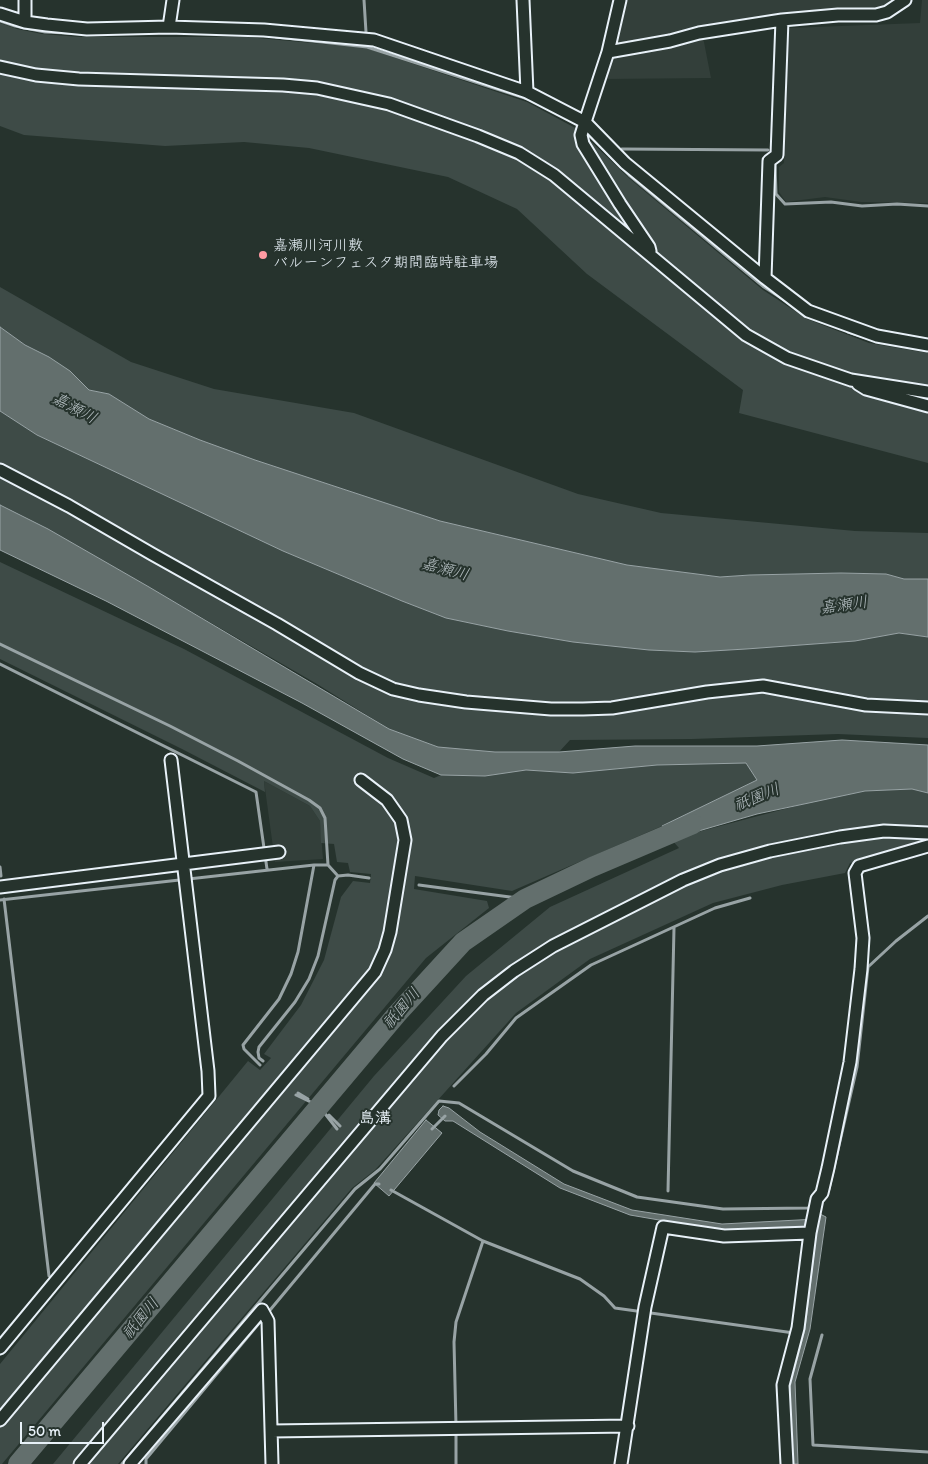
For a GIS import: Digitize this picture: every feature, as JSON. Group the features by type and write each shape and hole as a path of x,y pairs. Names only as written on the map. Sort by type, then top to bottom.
{"street":[{"path":"25,0 25,22"},
{"path":"169,27 172,0"},
{"path":"523,0 527,92"},
{"path":"620,0 608,52 581,135 583,144 620,204 650,247 651,256"},
{"path":"608,52 670,41 698,33 782,20 838,15 876,15 887,12 905,0"},
{"path":"0,14 25,22 87,29 169,27 264,30 374,40 527,92 585,122 625,163 765,278 808,310 877,336 928,345"},
{"path":"765,278 769,161 777,155 782,20"},
{"path":"0,66 36,76 79,79 300,86 389,104 519,153 554,175 746,335 787,358 851,380 928,392"},
{"path":"851,380 866,389 928,406"},
{"path":"0,470 69,506 360,673 393,689 466,702 584,710 612,708 739,687 764,686 866,705 928,708"},
{"path":"0,1348 209,1096 208,1071 171,760"},
{"path":"0,1420 375,972 385,950 390,932 405,840 401,820 387,800 361,780"},
{"path":"80,1464 442,1036 483,995 514,971 553,946 683,880 720,865 770,851 840,837 884,831 928,833"},
{"path":"787,1464 783,1385 797,1333 810,1233 817,1200 822,1193 828,1168 850,1062 860,978 863,938 855,873 860,866 928,846"},
{"path":"0,887 279,852"},
{"path":"621,1464 644,1307 663,1227 724,1236 810,1233"},
{"path":"130,1464 262,1310 268,1321 272,1464"},
{"path":"271,1431 628,1426"}],"shaded area":[{"path":"623,0 895,0 878,11 792,15 707,25 703,37 711,78 603,79"},
{"path":"922,0 928,0 928,203 861,202 825,197 786,202 779,192 779,167 784,163 789,28 920,23"},
{"path":"0,23 42,34 80,37 247,37 366,48 527,102 579,130 630,179 763,290 807,319 869,343 928,353 928,463 739,413 743,390 587,274 517,209 448,177 309,148 244,142 165,146 24,135 0,126"},
{"path":"0,287 131,362 214,389 354,413 578,494 661,513 855,531 928,533 928,579 904,579 886,574 841,573 720,577 627,565 440,521 200,440 149,419 109,394 89,390 70,371 49,357 25,345 0,327"},
{"path":"0,411 37,435 283,551 446,618 573,642 649,650 695,652 855,641 899,633 928,637 928,738 838,734 692,739 570,740 559,752 495,752 438,747 389,729 317,684 48,529 0,527"},
{"path":"0,562 184,649 388,758 434,778 441,775 485,776 526,770 573,773 657,765 746,763 757,780 662,826 512,891 415,876 414,889 487,901 489,908 426,958 2,1464 0,1464 0,1364 248,1061 260,1070 271,1058 264,1054 301,1005 324,960 341,897 353,881 370,883 371,874 350,872 348,863 337,862 334,844 321,843 320,821 310,806 264,781 265,792 0,659"},
{"path":"264,781 310,806 320,821 323,859 275,862"},
{"path":"912,789 928,793 928,849 908,847 850,863 845,873 782,885 713,903 590,959 516,1013 375,1170 352,1188 118,1464 53,1464 374,1076 466,976 550,907 679,848 671,839 811,802 865,791"}],"water":[{"name":"嘉瀬川","path":"0,327 25,345 49,357 70,371 89,390 109,394 149,419 255,460 440,521 627,565 720,577 841,573 886,574 904,579 928,579 928,637 899,633 855,641 695,652 649,650 573,642 446,618 283,551 37,435 0,411"},
{"path":"0,505 48,529 149,587 389,729 438,747 495,752 559,752 635,746 757,746 842,740 928,745 928,793 912,789 865,791 757,814 671,839 662,826 757,780 746,763 657,765 573,773 526,770 485,776 441,775 403,759 302,703 106,601 0,550"},
{"path":"443,1106 449,1108 480,1132 564,1184 632,1210 722,1224 817,1219 820,1214 826,1217 810,1329 795,1382 798,1464 792,1464 790,1387 805,1329 817,1229 805,1227 723,1231 630,1215 560,1188 453,1121 445,1121 438,1115 439,1110"},
{"path":"426,1120 442,1133 389,1196 374,1183"}],"waterway":[{"path":"364,0 366,32"},
{"path":"0,21 45,32 88,34"},
{"path":"276,37 367,47 531,100"},
{"path":"586,132 629,175 764,287 789,303"},
{"path":"622,149 768,150"},
{"path":"775,165 776,194 785,204 831,202 862,206 897,204 928,206"},
{"path":"848,332 876,341"},
{"path":"0,644 170,726 309,800 320,808 325,818 328,865 338,876"},
{"path":"0,664 256,792 267,869"},
{"name":"祇園川","path":"18,1464 397,1014 463,942 525,899 592,867 693,824"},
{"path":"314,865 328,865"},
{"path":"0,900 314,865 298,952 291,974 279,999 243,1045 244,1049 260,1065"},
{"path":"0,867 1,876"},
{"path":"338,876 348,875 369,878"},
{"path":"263,1061 259,1058 259,1047 295,1002 309,979 318,956 335,880 338,876"},
{"path":"419,885 525,899"},
{"path":"454,1086 486,1054 516,1018 591,965 715,908 750,898"},
{"path":"4,899 49,1276"},
{"path":"827,1194 857,1067 868,967 896,941 928,916"},
{"path":"668,1191 674,928"},
{"path":"298,1093 308,1099"},
{"name":"祇園川","path":"296,1095 319,1106 337,1129"},
{"path":"122,1464 355,1189 380,1169 439,1101 459,1103 573,1171 637,1197 723,1209 808,1208 813,1206"},
{"path":"329,1115 340,1126"},
{"path":"432,1129 445,1116"},
{"path":"146,1464 146,1459 375,1184 379,1184"},
{"path":"391,1190 483,1241 580,1279 604,1296 615,1308 794,1333"},
{"path":"456,1426 454,1342 456,1322 483,1241"},
{"path":"822,1335 810,1379 813,1445 928,1452"},
{"path":"456,1432 456,1464"}],"place":[{"name":"嘉瀬川河川敷 バルーンフェスタ期間臨時駐車場","path":"263,255"}],"district":[{"name":"島溝","path":"375,1119"}]}
